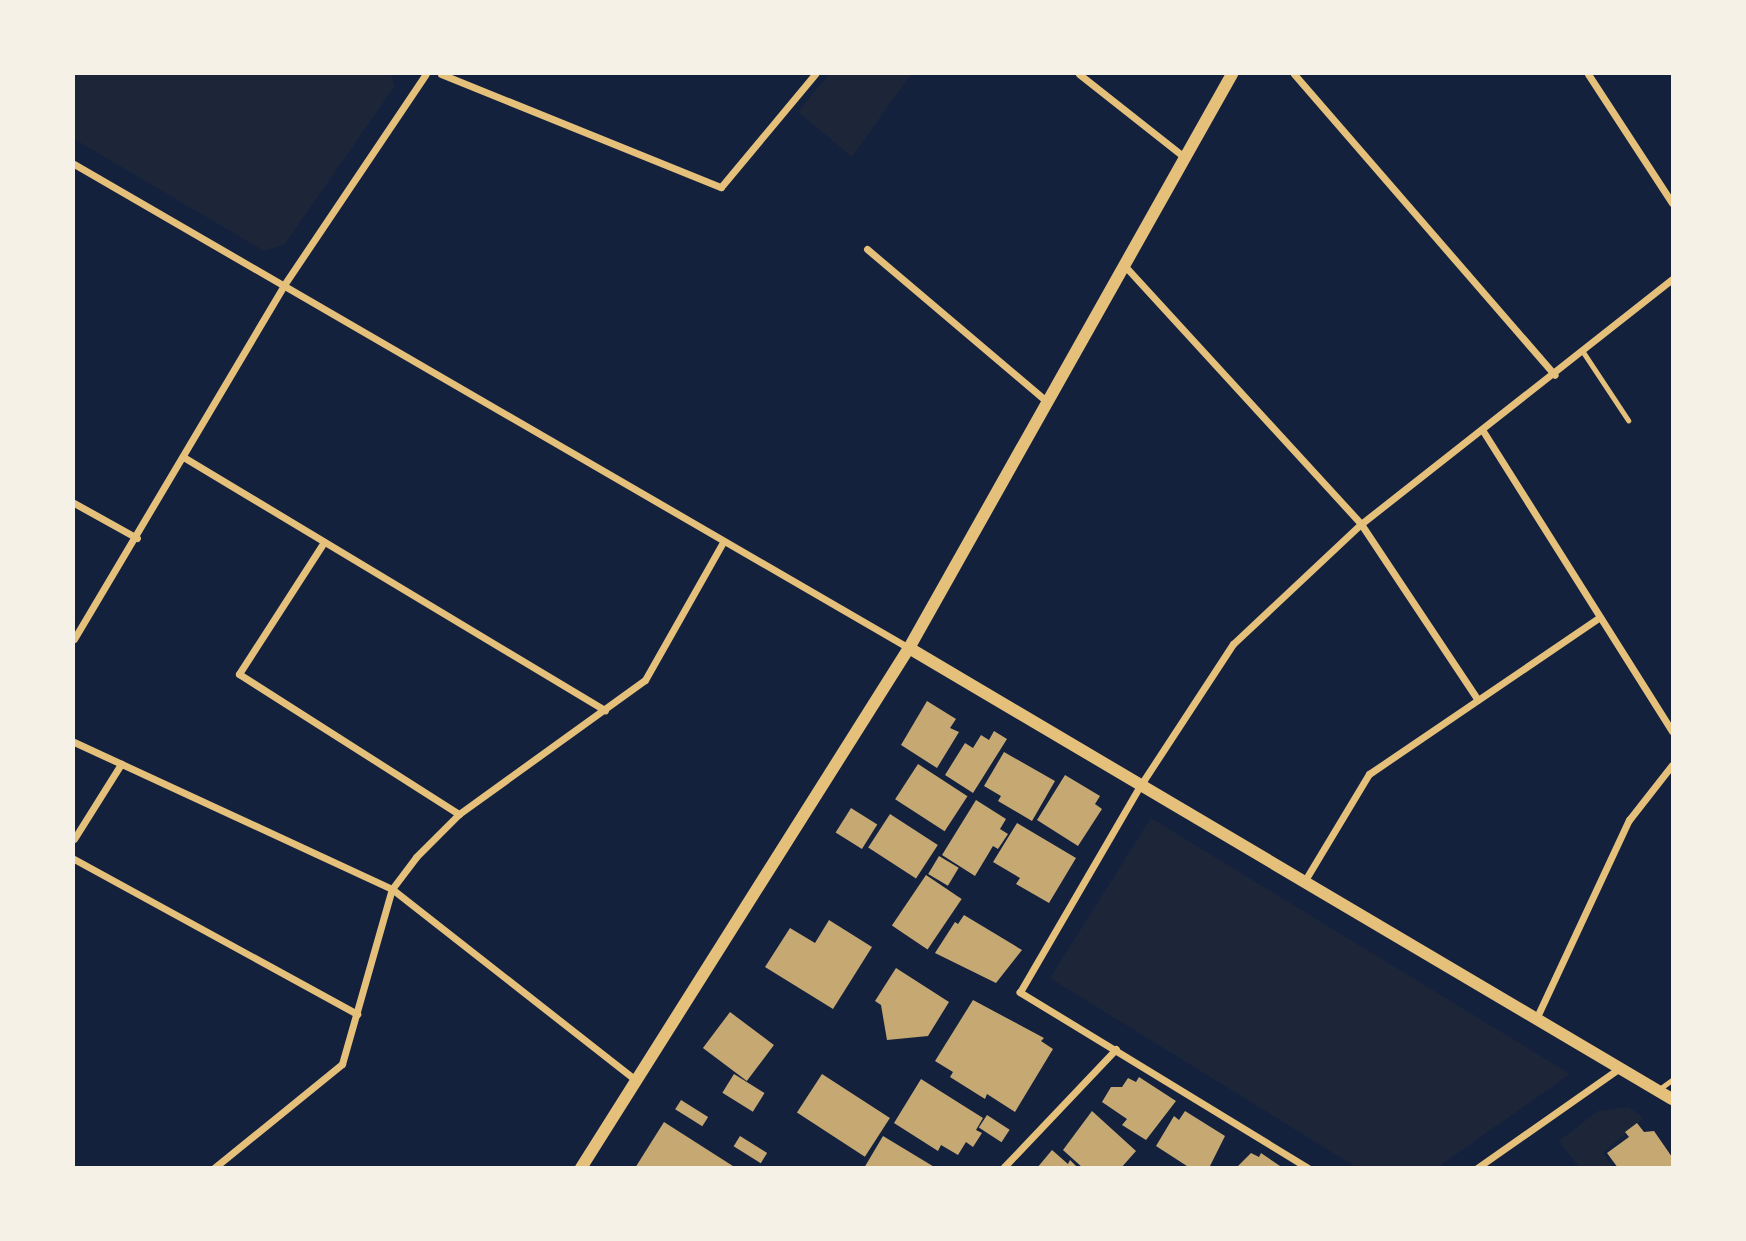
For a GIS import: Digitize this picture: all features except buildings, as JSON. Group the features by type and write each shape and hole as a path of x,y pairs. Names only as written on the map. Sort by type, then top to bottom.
{"street":[{"path":"74,639 185,458 284,285 426,74"},
{"path":"441,74 721,187 815,74"},
{"path":"1079,74 1184,157"},
{"path":"581,1167 909,648 1122,263 1233,74"},
{"path":"1294,74 1555,375"},
{"path":"1588,74 1672,203"},
{"path":"74,164 909,648 1672,1099"},
{"path":"867,249 1046,401"},
{"path":"1122,263 1361,524 1478,699"},
{"path":"1308,1167 1020,992 1140,786 1233,644 1361,524 1555,375 1672,279"},
{"path":"1483,431 1672,731"},
{"path":"185,458 605,710"},
{"path":"74,503 137,538"},
{"path":"324,542 239,674 459,814"},
{"path":"214,1167 342,1064 392,889 459,814 645,680 723,542"},
{"path":"1304,882 1369,774 1601,617"},
{"path":"74,742 392,889 636,1080"},
{"path":"74,839 121,764"},
{"path":"1536,1019 1629,820 1672,765"},
{"path":"74,859 356,1014"},
{"path":"1003,1167 1116,1049"},
{"path":"1477,1167 1620,1068"}],"lane":[{"path":"1583,352 1628,420"},
{"path":"1657,1090 1672,1080"}],"shaded area":[{"path":"74,74 391,74 394,87 284,245 264,251 74,139"},
{"path":"829,74 911,74 852,157 798,112"},
{"path":"1151,818 1570,1074 1438,1167 1356,1167 1050,978"},
{"path":"1629,1107 1643,1118 1603,1153 1613,1167 1579,1167 1559,1141 1598,1111"}]}
